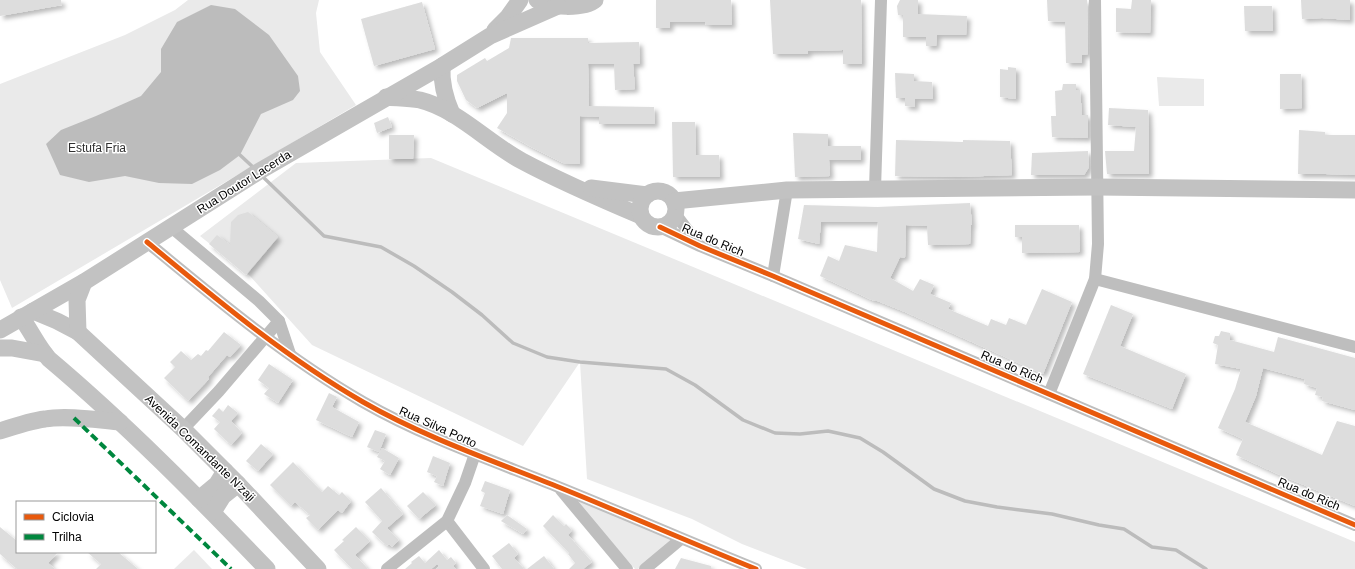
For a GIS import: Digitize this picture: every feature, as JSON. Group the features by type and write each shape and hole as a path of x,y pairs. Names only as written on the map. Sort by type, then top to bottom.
{"street":[{"name":"Rua Doutor Lacerda","path":"490,36 520,0"},
{"name":"Rua Doutor Lacerda","path":"536,1 558,6 586,5 595,0"},
{"path":"875,188 881,0"},
{"path":"1049,394 1094,279 1098,244 1095,0"},
{"name":"Rua Doutor Lacerda","path":"0,330 84,282 258,172 442,66 490,36 558,6"},
{"path":"442,66 443,88 452,114"},
{"path":"386,97 419,100 452,114 520,160 569,186 641,216 649,225 654,227 667,225 672,221 675,208 670,196 664,192 652,192 647,195 641,204 641,216"},
{"path":"569,186 647,195"},
{"path":"675,208 787,190 1097,187 1355,190"},
{"path":"773,276 787,190"},
{"name":"Rua do Rich","path":"675,208 700,246"},
{"path":"171,227 259,301 279,320 290,354"},
{"name":"Rua do Rich","path":"660,227 700,246 1355,525"},
{"name":"Rua Silva Porto","path":"146,242 249,326 306,366 364,402 421,432 756,569"},
{"path":"1094,279 1355,347"},
{"path":"78,332 77,300 84,282"},
{"path":"28,314 32,332 45,354 120,422 213,512 267,569"},
{"name":"Avenida Comandante N'zaji","path":"28,314 57,321 78,332 183,429 238,484 318,569"},
{"path":"183,429 219,391 279,320"},
{"path":"0,348 12,348 45,354"},
{"path":"0,431 16,425 46,418 74,418 120,422"},
{"path":"387,569 447,521 465,483 475,454"},
{"path":"199,499 217,484 225,471"},
{"path":"213,512 223,496 238,484"},
{"path":"558,487 627,569"},
{"path":"447,521 484,569"},
{"path":"645,569 681,539"}],"green space":[{"name":"Estufa Fria","path":"188,0 319,0 316,13 320,52 356,105 12,308 0,280 0,84 125,35 175,10"},
{"path":"1157,77 1204,79 1204,106 1159,106"},
{"path":"431,158 1355,542 1355,569 807,569 742,544 692,519 587,479 580,362 523,446 312,345 250,276 200,236 296,163"},
{"path":"573,498 674,540 638,569 635,569"},
{"path":"194,550 212,569 174,569"}],"shaded area":[{"path":"211,5 235,9 269,35 298,76 300,91 293,100 261,114 240,155 220,170 192,184 159,183 125,176 89,182 60,175 46,144 61,130 141,96 161,72 161,49 177,22"}],"building":[{"path":"0,0 61,0 62,5 0,16"},
{"path":"656,0 731,0 732,25 706,25 705,22 670,22 670,28 656,28"},
{"path":"770,0 861,0 862,64 843,64 843,50 808,51 808,54 773,54"},
{"path":"900,0 918,0 918,14 967,16 966,35 937,35 936,46 926,46 926,37 903,37 903,15 898,15 897,6"},
{"path":"1047,0 1087,0 1088,54 1082,55 1082,63 1066,63 1065,22 1048,21"},
{"path":"1132,0 1151,0 1150,33 1116,32 1116,8 1131,9"},
{"path":"1301,0 1350,0 1350,20 1322,18 1302,19"},
{"path":"422,2 435,49 374,66 361,19"},
{"path":"1244,6 1272,6 1273,31 1245,31"},
{"path":"511,38 588,38 588,43 639,42 640,64 633,64 635,89 615,90 614,64 588,64 589,106 654,107 655,124 599,124 599,117 580,116 580,164 563,163 497,128 507,113 507,93 477,108 466,100 457,81 457,75 485,58 487,61 509,48"},
{"path":"1008,67 1016,68 1016,99 1000,97 1000,69 1008,70"},
{"path":"895,73 914,74 914,81 932,82 933,99 915,99 915,107 905,106 905,98 896,98"},
{"path":"1280,74 1301,74 1302,108 1280,109"},
{"path":"1063,84 1076,84 1076,90 1080,90 1082,115 1088,115 1088,138 1052,137 1051,116 1056,116 1055,91 1062,90"},
{"path":"1109,108 1148,110 1149,174 1107,174 1105,151 1134,151 1136,127 1108,125"},
{"path":"388,117 392,127 377,133 374,123"},
{"path":"672,122 695,122 696,155 719,155 720,177 673,177"},
{"path":"1299,130 1325,132 1325,135 1355,135 1355,175 1298,174"},
{"path":"793,133 828,134 828,146 861,146 861,160 829,160 830,176 795,177"},
{"path":"389,135 414,135 413,159 389,159"},
{"path":"896,140 963,142 963,140 1010,141 1012,175 956,177 895,176"},
{"path":"1088,151 1089,167 1084,175 1031,175 1032,153"},
{"path":"970,203 972,225 970,244 928,245 927,226 906,225 905,258 900,257 890,278 913,291 920,279 934,285 930,294 951,303 948,309 988,326 991,319 1006,325 1009,318 1026,325 1042,289 1072,302 1043,374 905,312 875,300 874,301 820,276 828,256 839,261 845,245 877,252 878,222 821,222 819,244 798,239 804,205 877,207"},
{"path":"248,212 278,237 246,275 209,244 217,235 230,245 231,222 238,215"},
{"path":"1015,225 1079,225 1080,252 1022,253 1022,237 1015,237"},
{"path":"1111,305 1133,314 1120,346 1186,374 1172,409 1083,374"},
{"path":"1221,331 1230,333 1230,340 1274,352 1278,337 1355,358 1355,410 1322,401 1323,397 1315,395 1317,388 1304,384 1305,379 1263,368 1256,396 1245,422 1322,455 1337,421 1355,426 1355,506 1236,455 1243,439 1218,428 1235,389 1241,369 1215,364 1218,345 1213,343 1215,336 1219,336"},
{"path":"224,332 241,345 230,357 227,355 208,377 209,379 188,401 164,378 175,367 170,362 181,351 191,360 198,354 201,356 206,350 208,351"},
{"path":"269,364 293,380 278,403 264,394 269,388 258,380"},
{"path":"329,393 337,397 332,407 359,422 352,437 316,420"},
{"path":"228,405 238,413 231,421 242,433 231,445 214,429 220,422 212,416 219,408 223,412"},
{"path":"375,430 386,434 379,452 367,447"},
{"path":"261,444 273,454 258,471 246,461"},
{"path":"382,448 399,458 390,475 380,469 385,461 377,457"},
{"path":"433,456 450,463 443,486 434,482 437,476 427,472"},
{"path":"293,462 322,492 328,486 339,495 342,492 351,501 342,513 338,510 318,530 306,518 310,515 295,502 291,506 270,485"},
{"path":"485,481 510,490 503,514 480,506 485,493 481,491"},
{"path":"381,488 403,514 387,528 399,540 392,547 389,544 387,546 372,532 382,521 365,502"},
{"path":"423,492 436,505 419,519 407,506"},
{"path":"507,515 527,529 523,534 501,521"},
{"path":"553,515 564,526 566,524 572,530 568,535 592,562 583,569 569,569 575,563 568,554 569,553 543,526"},
{"path":"0,527 16,540 16,553 57,553 48,563 55,569 17,569 0,554"},
{"path":"356,527 370,541 355,555 368,569 352,569 334,550"},
{"path":"509,543 518,554 514,558 524,569 502,569 492,556"},
{"path":"439,550 447,560 451,557 456,563 453,566 456,569 436,569 439,566 437,564 431,569 405,569 419,556 425,563"},
{"path":"88,553 119,553 138,569 96,569 101,564"},
{"path":"544,556 554,569 527,569"},
{"path":"681,558 711,566 711,569 675,569"}],"waterway":[{"path":"240,155 255,169"},
{"path":"262,176 324,236 381,247 414,266 452,292 482,315 513,343 547,357 580,362 666,369 695,385 743,420 775,433 800,434 828,431 860,438 883,452 934,489 965,501 997,507 1052,514 1124,529 1152,547 1176,550 1206,569"}],"marked path":[{"path":"74,418 231,569"}],"cycle path":[{"path":"660,227 700,246 1355,525"},
{"path":"147,242 225,306 279,347 334,385 386,415 458,447 581,496 756,569"}]}
